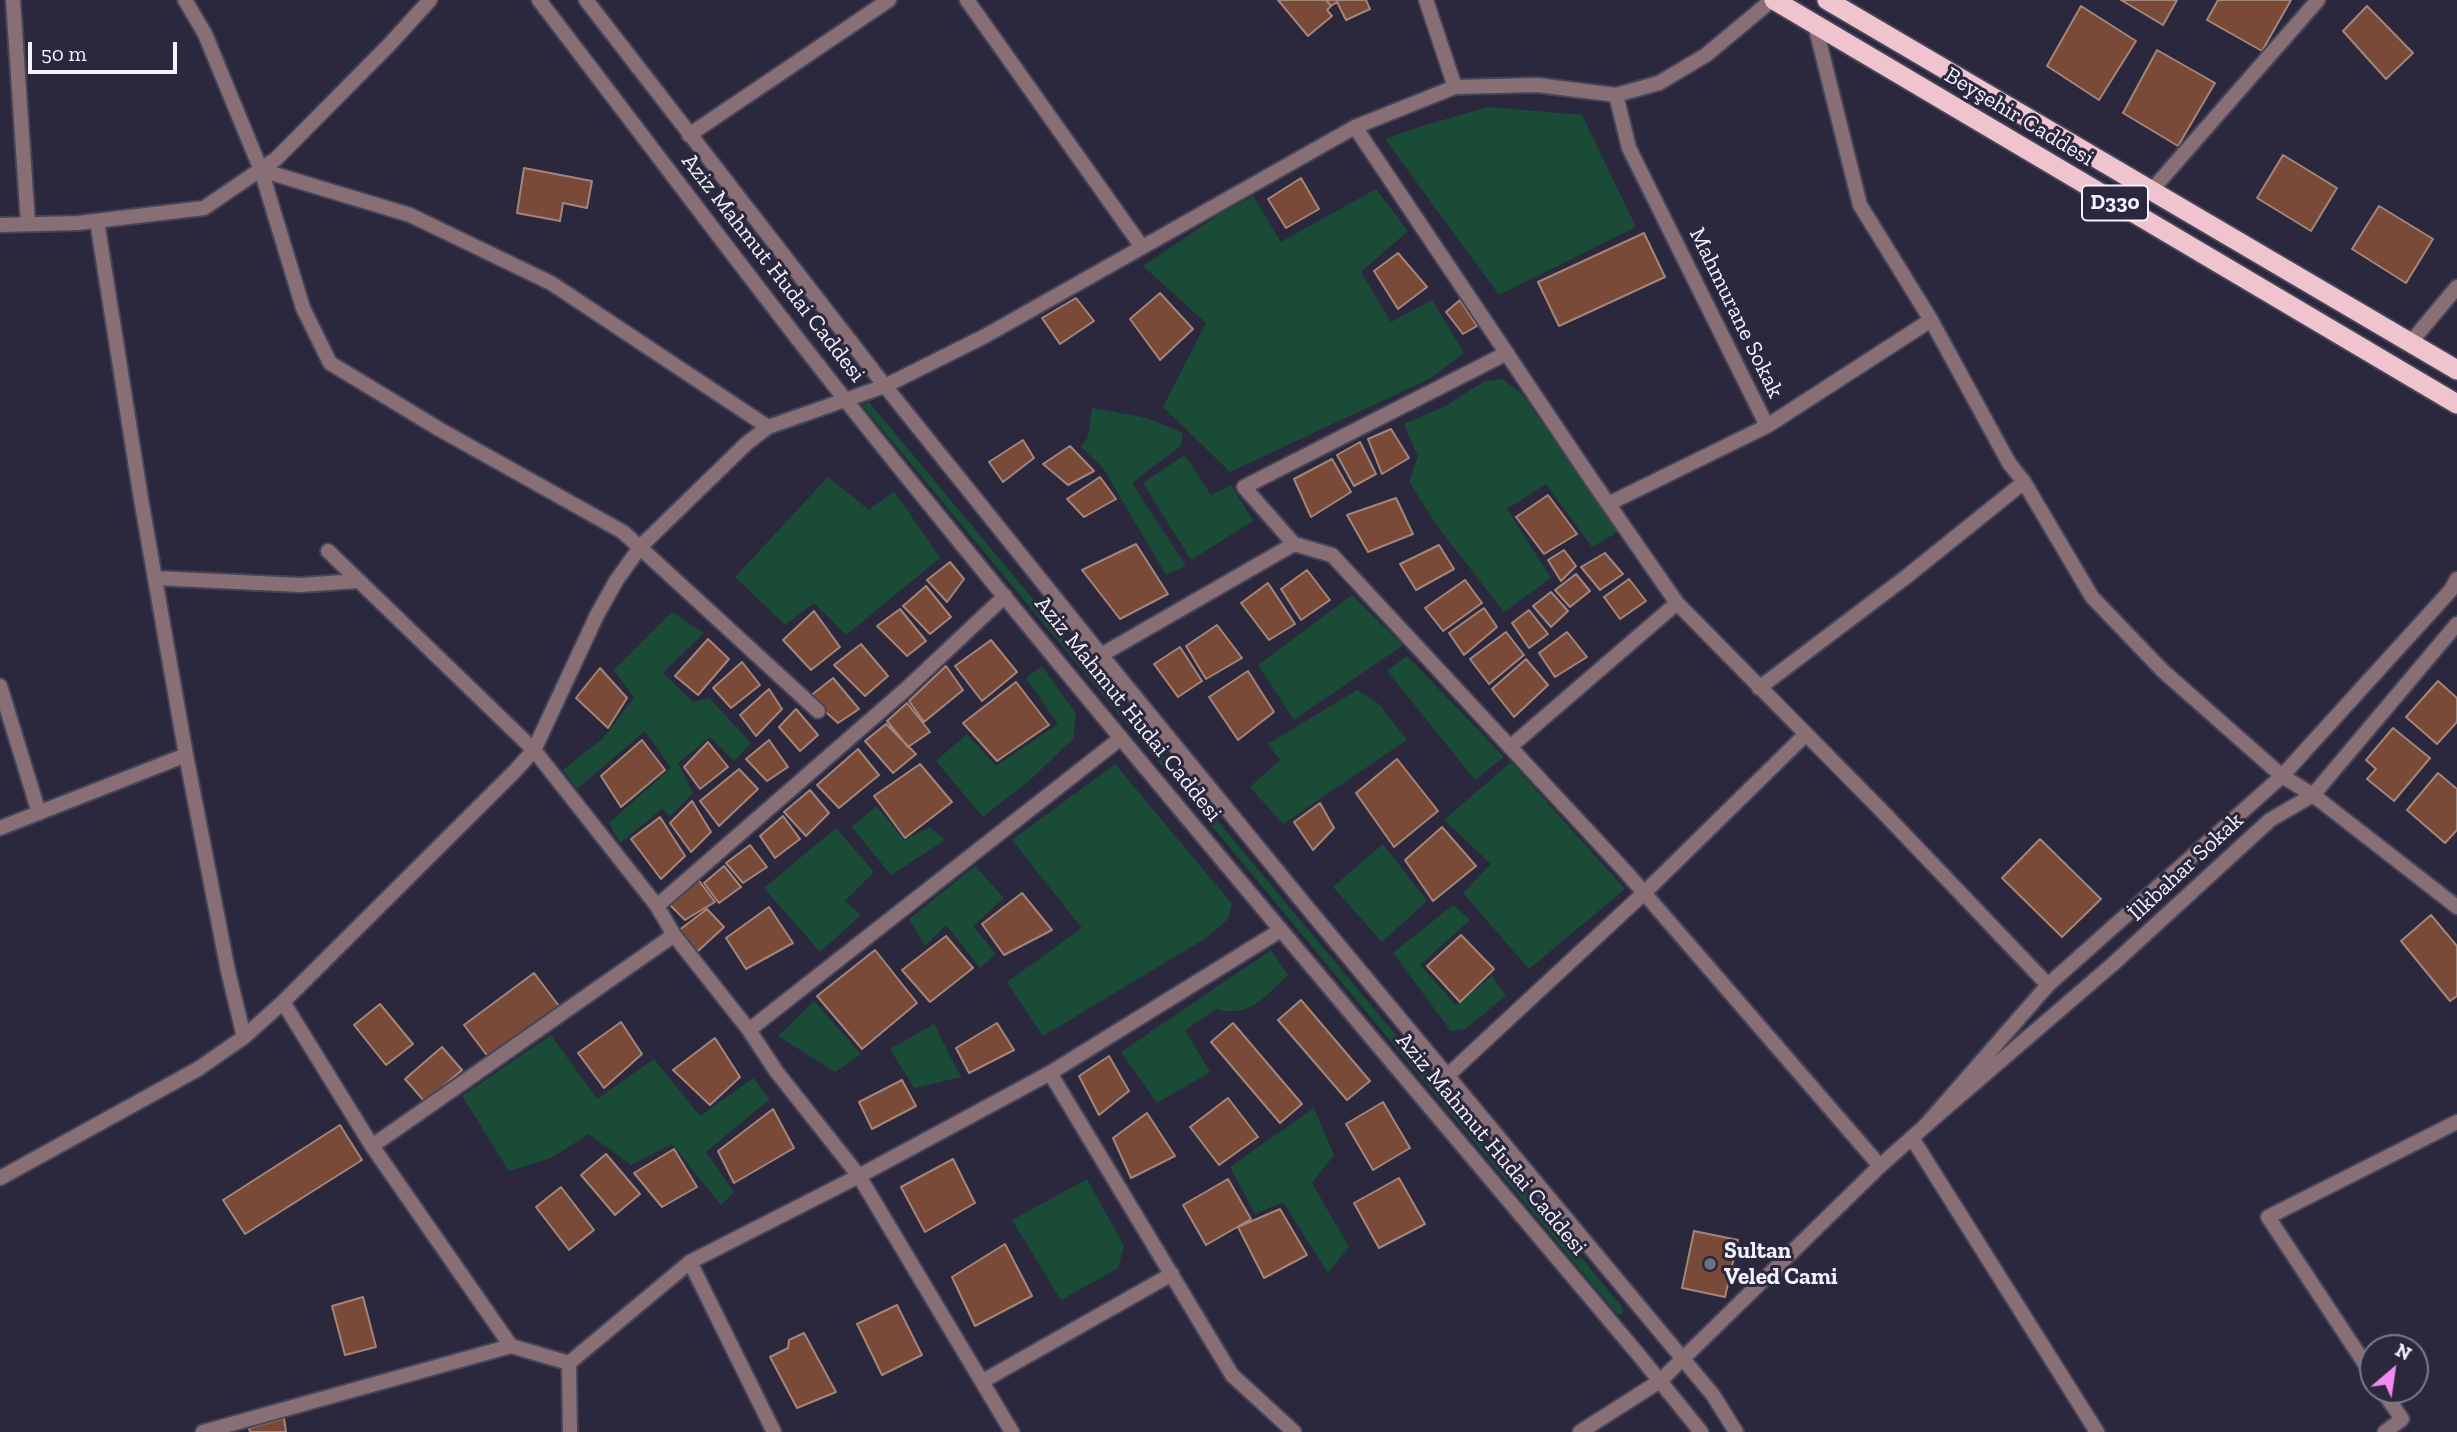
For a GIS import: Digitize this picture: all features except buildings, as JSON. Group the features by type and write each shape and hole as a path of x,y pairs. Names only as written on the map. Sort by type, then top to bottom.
{"highway":[{"name":"Beyşehir Caddesi","path":"1773,0 2457,404"},
{"name":"Beyşehir Caddesi","path":"1828,0 2457,370"}],"street":[{"path":"13,0 28,224"},
{"path":"185,0 205,34 261,170 303,308 330,363 439,429 623,532 818,711"},
{"path":"0,225 97,221 204,208 276,159 430,0"},
{"name":"Aziz Mahmut Hudai Caddesi","path":"539,0 846,400 1005,596 1701,1432"},
{"name":"Aziz Mahmut Hudai Caddesi","path":"586,0 884,386 1101,655 1713,1395 1735,1432"},
{"path":"689,135 889,0"},
{"path":"967,0 1142,247"},
{"path":"1426,0 1454,87"},
{"path":"0,1178 198,1069 244,1037 283,1002 534,750 597,615 640,546 747,443 768,427 884,386 985,336 1355,127 1454,87 1537,85 1616,95 1659,83 1706,55 1773,0"},
{"path":"2151,191 2318,0"},
{"path":"1815,25 1860,205 1931,320 2009,463 2024,482 2092,597 2163,671 2282,776 2313,794 2457,907"},
{"name":"Mahmurane Sokak","path":"1608,504 1767,426 1629,148 1616,95"},
{"path":"1355,127 1677,603 1880,809 2048,985"},
{"path":"261,170 410,215 551,283 768,427"},
{"path":"97,221 186,755 228,971 244,1037"},
{"path":"2410,343 2457,287"},
{"path":"1767,426 1931,320"},
{"path":"1507,353 1244,486 1294,544 1332,555 1644,892 1880,1166"},
{"path":"1759,688 1906,577 2024,482"},
{"path":"1101,655 1294,544"},
{"path":"328,551 534,750 657,906 674,935 859,1176 1012,1432"},
{"path":"155,578 299,585 359,581"},
{"name":"İlkbahar Sokak","path":"1925,1126 2048,985 2282,776 2451,590 2457,579"},
{"path":"657,906 906,689 1005,596"},
{"path":"1510,747 1677,603"},
{"name":"İlkbahar Sokak","path":"1925,1126 2113,964 2270,820 2313,794 2457,624"},
{"path":"0,686 39,813"},
{"path":"1447,1076 1644,892 1805,735"},
{"path":"749,1030 1121,738"},
{"path":"0,828 186,755"},
{"path":"569,1363 690,1262 859,1176 1050,1073 1281,930"},
{"path":"372,1146 674,935"},
{"path":"283,1002 372,1146 511,1346"},
{"path":"1050,1073 1232,1375 1294,1432"},
{"path":"2359,1355 2268,1217 2457,1122"},
{"path":"1580,1432 1660,1381 1880,1166 1925,1126"},
{"path":"1912,1138 2096,1432"},
{"path":"690,1262 774,1432"},
{"path":"983,1381 1172,1274"},
{"path":"203,1432 236,1427 511,1346 569,1363"},
{"path":"569,1363 570,1432"},
{"path":"2385,1432 2402,1419 2392,1404"}],"green space":[{"path":"1489,107 1582,115 1636,227 1499,295 1385,139"},
{"path":"1376,189 1408,231 1361,272 1391,322 1432,300 1464,353 1431,378 1230,472 1163,407 1206,323 1143,266 1223,212 1253,196 1281,242"},
{"path":"1503,379 1522,394 1618,532 1592,547 1546,484 1507,509 1551,578 1504,612 1438,527 1409,482 1418,457 1404,424 1446,406 1483,382"},
{"path":"869,402 1623,1308 1622,1314 1618,1315 862,405"},
{"path":"1092,408 1147,418 1183,433 1181,446 1132,483 1186,566 1166,575 1103,468 1081,447 1088,437"},
{"path":"1185,455 1211,495 1231,485 1253,521 1191,560 1143,483"},
{"path":"828,477 869,510 894,491 940,558 846,635 814,603 785,625 735,577"},
{"path":"1352,595 1403,645 1294,720 1258,665"},
{"path":"672,612 704,633 663,673 693,702 709,698 751,743 734,761 710,737 678,763 693,793 670,816 662,809 620,843 609,823 671,768 645,731 577,789 563,770 603,738 634,698 614,670"},
{"path":"1407,656 1504,757 1475,780 1387,671"},
{"path":"1042,666 1076,714 1073,739 1030,780 983,817 936,761 967,734 996,766 1058,724 1026,678"},
{"path":"1357,690 1379,704 1407,740 1283,824 1250,787 1280,760 1268,744"},
{"path":"1511,762 1625,889 1529,969 1463,893 1491,864 1444,820"},
{"path":"1115,764 1232,904 1228,919 1206,938 1043,1036 1007,982 1082,928 1012,840"},
{"path":"876,806 904,840 930,827 945,840 891,875 852,827"},
{"path":"836,828 874,872 845,901 861,915 820,952 764,888"},
{"path":"1383,844 1427,901 1382,942 1333,887"},
{"path":"975,866 1004,898 973,926 996,954 980,968 946,925 925,946 909,919"},
{"path":"1453,905 1470,920 1420,965 1456,1005 1492,976 1506,996 1465,1029 1451,1031 1393,953"},
{"path":"1271,950 1288,975 1248,1008 1238,1011 1217,1009 1185,1030 1210,1072 1157,1103 1121,1052"},
{"path":"814,1001 861,1054 835,1072 778,1036"},
{"path":"934,1024 961,1077 914,1088 890,1049"},
{"path":"551,1035 597,1099 654,1059 700,1116 753,1078 770,1099 706,1152 734,1192 721,1205 672,1144 631,1165 589,1134 551,1158 509,1171 462,1096"},
{"path":"1314,1108 1334,1155 1312,1183 1349,1247 1328,1273 1283,1202 1255,1214 1230,1167"},
{"path":"1087,1179 1124,1246 1118,1268 1061,1300 1012,1220"}],"place":[{"name":"Sultan Veled Cami","path":"1710,1264"}]}
